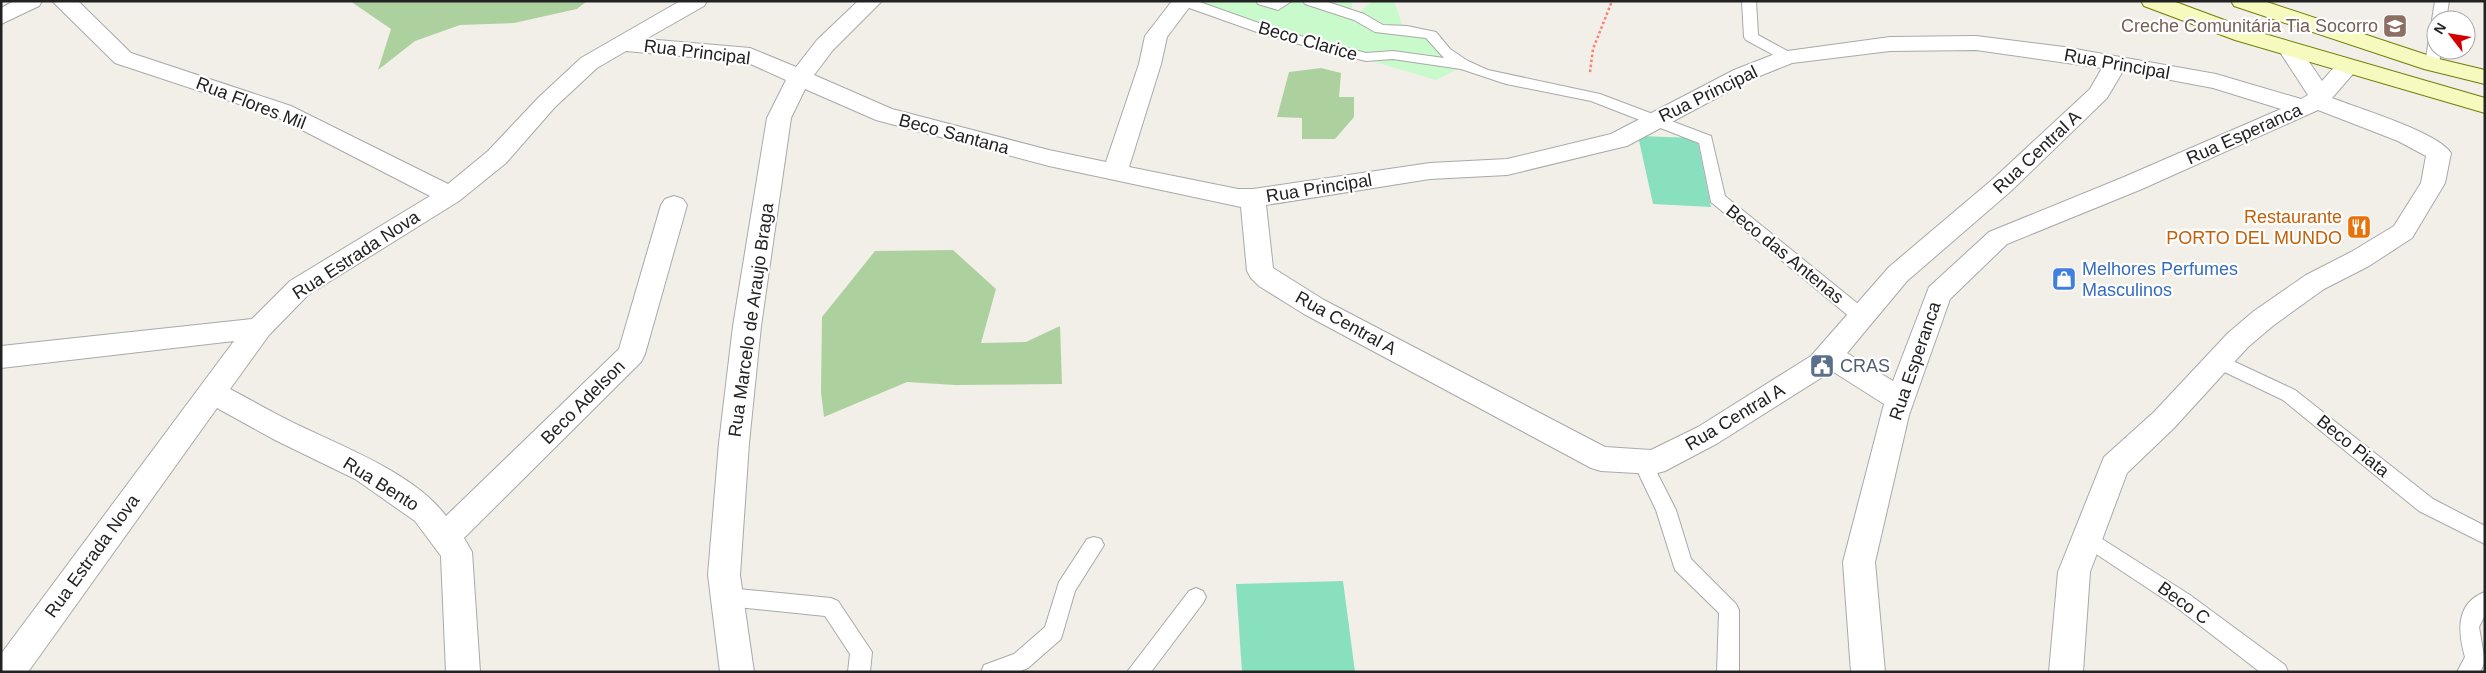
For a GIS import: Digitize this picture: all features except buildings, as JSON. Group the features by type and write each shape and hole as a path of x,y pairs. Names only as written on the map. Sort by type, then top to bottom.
{"main road":[{"path":"2152,1 2243,35 2485,106"},
{"path":"2242,1 2432,64 2485,77"}],"street":[{"path":"1,17 31,1"},
{"name":"Rua Flores Mil","path":"63,1 73,8 123,58 283,112 450,195"},
{"name":"Rua Estrada Nova","path":"8,672 260,328 299,288 450,195 497,157 547,102 589,63 696,1"},
{"name":"Rua Marcelo de Araujo Braga","path":"737,672 724,575 725,556 734,444 747,326 779,118 799,78 825,45 871,1"},
{"path":"1116,171 1140,89 1150,64 1156,36 1183,1"},
{"name":"Rua Principal","path":"1116,171 1238,198 1253,198 1430,172 1507,167 1618,140 1742,75 1788,56 1890,44 1976,43 2064,54 2313,102"},
{"name":"Rua Principal","path":"622,44 750,55 799,78"},
{"name":"Rua Esperanca","path":"2066,672 2074,572 2115,466 2164,420 2218,361 2264,318 2315,282 2360,259 2404,232 2433,183 2439,153 2406,135 2313,102 2289,49"},
{"name":"Rua Central A","path":"1253,198 1260,271 1268,279 1314,307 1601,460 1654,462 1708,435 1821,364 1830,356 1898,274 2002,185 2099,93 2116,63"},
{"name":"Rua Esperanca","path":"1868,672 1859,562 1900,400 1938,294 1998,238 2133,183 2313,102 2348,67"},
{"name":"Beco Santana","path":"799,78 884,115 1049,158 1116,171"},
{"name":"Beco Adelson","path":"445,537 631,354 674,205"},
{"path":"1,357 260,328"},
{"path":"1830,356 1900,400"},
{"name":"Rua Bento","path":"212,392 285,432 366,470 426,512 456,552 462,672"}],"lane":[{"name":"Beco Clarice","path":"1183,1 1276,34 1366,57 1393,55 1466,65"},
{"path":"1263,1 1278,6 1285,1"},
{"path":"1310,1 1359,18 1380,29 1407,30 1431,35 1440,49 1466,65"},
{"path":"1749,1 1751,38 1788,56"},
{"path":"2432,64 2433,60"},
{"name":"Beco das Antenas","path":"1466,65 1512,82 1586,96 1706,140 1717,198 1862,317"},
{"name":"Beco Piata","path":"2218,361 2289,395 2426,505 2485,536"},
{"path":"1642,462 1666,510 1682,564 1729,610 1728,672"},
{"name":"Beco C","path":"2088,538 2183,601 2278,672"},
{"path":"992,672 1020,660 1054,632 1066,588 1094,545"},
{"path":"727,597 831,607 860,652 858,672"},
{"path":"1138,672 1196,597"},
{"path":"2468,672 2476,658 2468,633 2472,612 2485,601"}],"path":[{"path":"1586,96 1594,49 1612,1"}],"green space":[{"path":"350,1 587,1 577,9 514,23 460,25 415,41 378,70 391,29"},
{"path":"1190,1 1352,1 1352,9 1359,13 1372,1 1394,1 1402,24 1440,36 1466,65 1436,80 1185,6"},
{"path":"1321,68 1341,73 1339,97 1354,97 1354,117 1335,139 1302,139 1302,118 1277,117 1289,72"},
{"path":"1638,136 1697,138 1711,207 1653,204"},
{"path":"953,250 996,289 981,343 1026,342 1060,326 1062,384 955,385 907,382 824,417 821,392 822,317 875,251"},
{"path":"1343,581 1355,672 1242,672 1236,584"}],"place":[{"name":"Creche Comunitária Tia Socorro","path":"2395,26"},
{"name":"Restaurante PORTO DEL MUNDO","path":"2359,227"},
{"name":"Melhores Perfumes Masculinos","path":"2064,279"},
{"name":"CRAS","path":"1822,366"}]}
